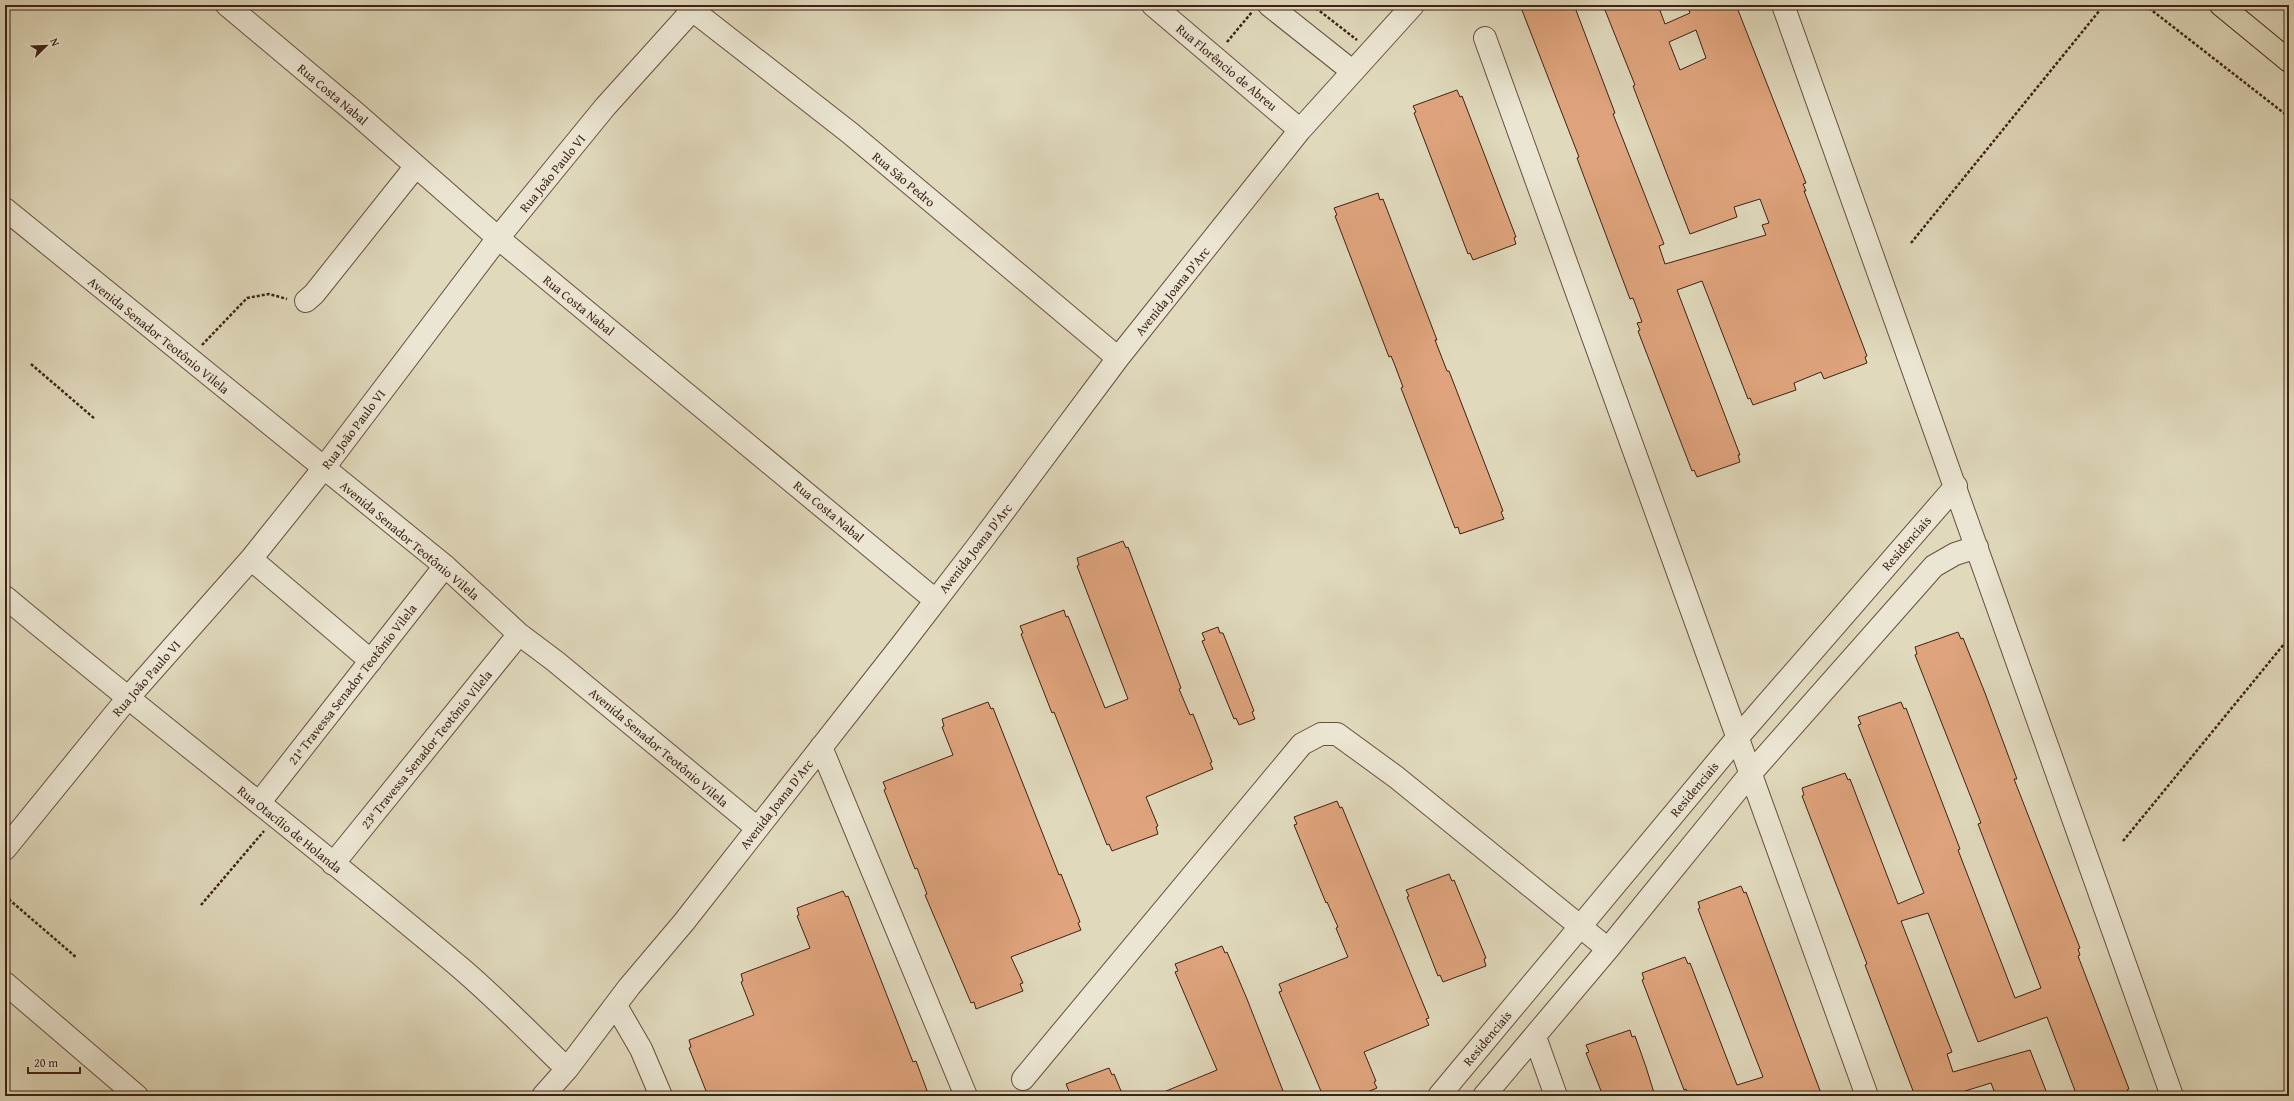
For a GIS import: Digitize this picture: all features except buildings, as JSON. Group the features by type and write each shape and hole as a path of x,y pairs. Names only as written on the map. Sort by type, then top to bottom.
{"main road":[{"path":"2220,5 2289,61"}],"street":[{"name":"Rua Costa Nabal","path":"227,5 498,238 935,600"},
{"name":"Rua Florêncio de Abreu","path":"1153,5 1300,130"},
{"name":"Avenida Joana D'Arc","path":"543,1096 567,1069 980,543 1118,358 1300,130 1412,5"},
{"path":"1783,5 1956,486 2172,1096"},
{"name":"Rua João Paulo VI","path":"5,849 127,699 250,559 323,469 498,238 605,107 692,7"},
{"name":"Rua São Pedro","path":"692,7 850,133 1118,358"},
{"path":"1261,8 1352,71"},
{"path":"1486,38 1867,1096"},
{"path":"306,301 314,294 416,166"},
{"name":"Avenida Senador Teotônio Vilela","path":"5,209 323,469 445,566 519,634 556,661 757,828"},
{"name":"Residenciais","path":"1439,1096 1738,736 1956,486"},
{"path":"1484,1096 1608,949 1751,773 1934,566 1955,554 1977,547"},
{"path":"250,559 371,661"},
{"name":"21ª Travessa Senador Teotônio Vilela","path":"259,803 445,566"},
{"name":"Rua Otacílio de Holanda","path":"5,598 127,699 259,803 464,971 567,1069"},
{"name":"23ª Travessa Senador Teotônio Vilela","path":"333,864 519,634"},
{"path":"1023,1079 1302,744 1321,734 1337,734 1396,777 1608,949"},
{"path":"821,747 966,1096"},
{"path":"5,983 137,1096"},
{"path":"616,1006 641,1049 661,1096"},
{"path":"1535,1037 1556,1096"}],"path":[{"path":"1312,5 1372,51"},
{"path":"1911,243 2104,5"},
{"path":"2145,5 2289,117"},
{"path":"1216,57 1261,8"},
{"path":"190,359 247,298 269,294 306,301"},
{"path":"31,364 95,419"},
{"path":"2123,841 2289,638"},
{"path":"201,905 276,817"},
{"path":"5,896 77,958"}]}
